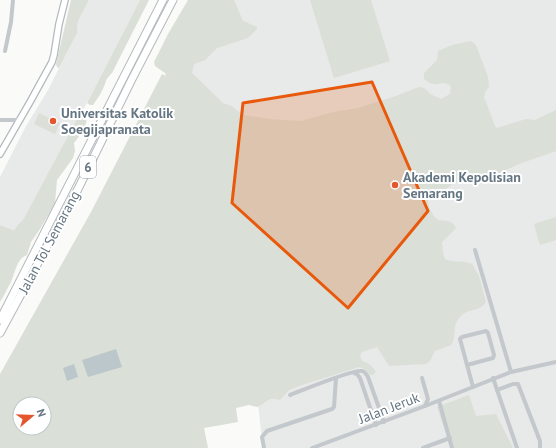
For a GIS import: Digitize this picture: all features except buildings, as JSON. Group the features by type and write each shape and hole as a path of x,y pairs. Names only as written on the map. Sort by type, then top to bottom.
{"highway":[{"name":"Jalan Tol Semarang","path":"0,320 163,0"},
{"name":"Jalan Tol Semarang","path":"0,333 78,189 173,0"}],"main road":[{"path":"0,154 30,102 54,55 65,0"}],"street":[{"path":"5,51 13,0"},
{"path":"0,120 19,120"},
{"path":"475,250 511,372"},
{"path":"467,365 493,358 494,355 488,332 461,338 467,365 472,387"},
{"name":"Jalan Jeruk","path":"312,448 384,422 493,378 511,372 556,362"},
{"path":"290,395 357,371 365,372 384,422"},
{"path":"351,373 358,374 360,378 376,425"},
{"path":"264,448 262,437 267,431 332,409 334,407 336,378"},
{"path":"422,378 428,399 425,406"},
{"path":"493,378 517,448"},
{"path":"496,390 513,384 518,384 540,441 540,448"},
{"path":"438,401 452,448"},
{"path":"423,448 450,438"}],"highlighted area":[{"path":"372,82 428,211 348,308 232,203 243,103"}],"shaded area":[{"path":"71,0 89,0 78,21 77,33 59,68 56,64"},
{"name":"Universitas Katolik Soegijapranata","path":"89,0 140,0 91,95 24,218 15,230 0,225 0,177 25,128 48,90 77,33 78,21"},
{"path":"140,0 149,0 101,93 93,105 90,105 87,103"},
{"path":"188,0 234,0 243,21 257,27 257,29 248,38 217,48 205,60 194,64 192,73 223,103 232,106 244,115 269,119 301,121 333,112 358,108 419,87 424,88 432,95 441,99 450,94 450,85 446,83 432,84 424,79 424,73 437,60 438,51 452,45 471,41 476,45 488,77 489,87 485,92 484,97 495,126 497,128 526,119 535,120 556,110 556,151 499,173 483,174 468,181 454,183 443,191 433,191 428,194 428,202 433,215 438,220 453,223 456,228 442,242 445,259 472,264 479,276 486,302 478,309 467,312 461,316 456,324 454,338 451,345 435,351 430,361 426,364 389,366 377,347 362,352 360,356 362,361 370,365 376,372 373,375 370,375 365,369 359,367 289,390 280,400 270,399 257,407 249,405 236,408 238,422 204,428 208,448 0,448 0,374 91,212 162,74 166,76 165,73 155,66 154,62"},
{"name":"Akademi Kepolisian Semarang","path":"191,0 556,0 556,448 263,448 257,396 236,114 155,61"},
{"path":"310,0 371,0 390,61 334,78"},
{"path":"39,113 60,123 55,134 34,124"},
{"path":"80,114 86,117 86,124 74,143 75,151 73,158 57,180 55,203 31,242 27,255 19,262 11,282 0,302 0,225 14,230 24,218"},
{"path":"556,217 556,240 540,245 534,224"},
{"path":"116,349 122,367 88,377 82,360"},
{"path":"74,364 78,377 67,381 63,368"},
{"path":"469,395 476,416 496,414 513,448 451,448 437,407"}],"place":[{"name":"Universitas Katolik Soegijapranata","path":"53,121"},
{"name":"Akademi Kepolisian Semarang","path":"395,185"}]}
